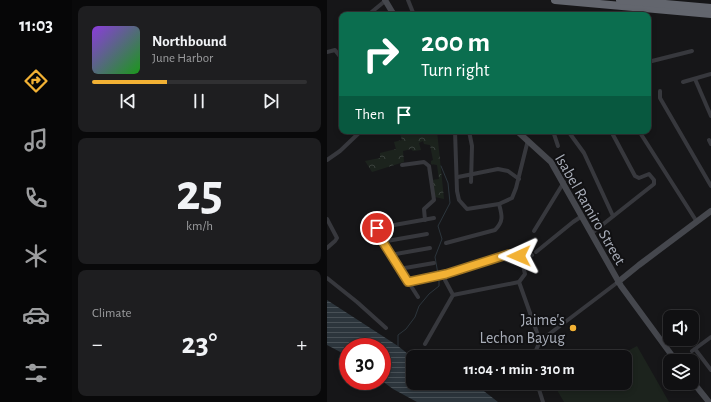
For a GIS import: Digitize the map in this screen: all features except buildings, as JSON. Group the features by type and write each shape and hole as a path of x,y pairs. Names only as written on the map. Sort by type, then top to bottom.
{"highway":[{"path":"555,0 711,14"},
{"path":"620,0 644,8 664,2 711,8"}],"street":[{"path":"371,12 385,0 392,12"},
{"path":"408,0 413,12"},
{"path":"327,52 335,50 339,55"},
{"path":"651,61 692,51"},
{"path":"683,82 711,74"},
{"path":"695,79 711,116"},
{"path":"660,91 660,98 711,186"},
{"path":"327,160 340,151 358,134"},
{"path":"455,134 458,177 457,191 459,200 467,209 499,204 512,198 519,179 528,140"},
{"path":"470,134 472,146 471,182"},
{"name":"Isabel Ramiro Street","path":"521,134 546,156 564,182 620,284 671,354"},
{"path":"554,134 558,146"},
{"path":"570,134 584,153 613,216"},
{"path":"591,233 654,184 654,180 649,174 639,178 635,176 613,134"},
{"path":"641,134 697,222"},
{"path":"402,165 424,162 429,166 434,200 424,209 425,220"},
{"path":"458,177 471,176 498,169 508,171 519,179"},
{"path":"533,230 564,182"},
{"path":"446,243 495,230 500,225 503,218 499,204"},
{"path":"536,350 540,341 620,284 639,265 711,211"},
{"path":"522,261 534,254 582,216"},
{"path":"418,297 381,242 376,231 377,228 434,218"},
{"path":"327,248 337,238 328,222"},
{"path":"381,242 427,234"},
{"path":"390,255 430,248"},
{"path":"408,282 446,274 513,254 519,256 522,261 525,274 519,282 453,295 425,344"},
{"path":"399,269 434,263"},
{"path":"446,274 445,280 453,295"},
{"path":"327,278 386,328"},
{"path":"519,282 540,341"},
{"path":"711,337 693,350 709,365 711,370"},
{"path":"539,390 543,402"},
{"path":"699,390 709,402"}],"green space":[{"path":"400,134 437,134 444,199 435,197 432,180 439,179 437,165 431,164 431,161 433,160 430,145 424,144 423,141 419,143 421,150 413,151 411,149 403,151 404,162 372,172 365,161 380,158 380,153 396,149 394,142 402,140"},
{"path":"637,346 669,402 564,402 557,390 632,390 632,350 629,350"}],"shaded area":[{"path":"327,300 386,338 339,338 339,351 327,345"},
{"path":"391,341 406,352 406,390 483,390 498,402 417,402 391,388"}],"waterway":[{"path":"438,274 435,257 442,239 438,226 450,203 448,183 441,166"},
{"path":"398,346 398,335 406,329 415,317 419,306 429,294 439,286 439,277"}],"place":[{"name":"Jaime's Lechon Bayug","path":"573,328"}],"route":[{"path":"377,228 376,231 381,242 408,282 446,274 509,254 519,256"}]}
